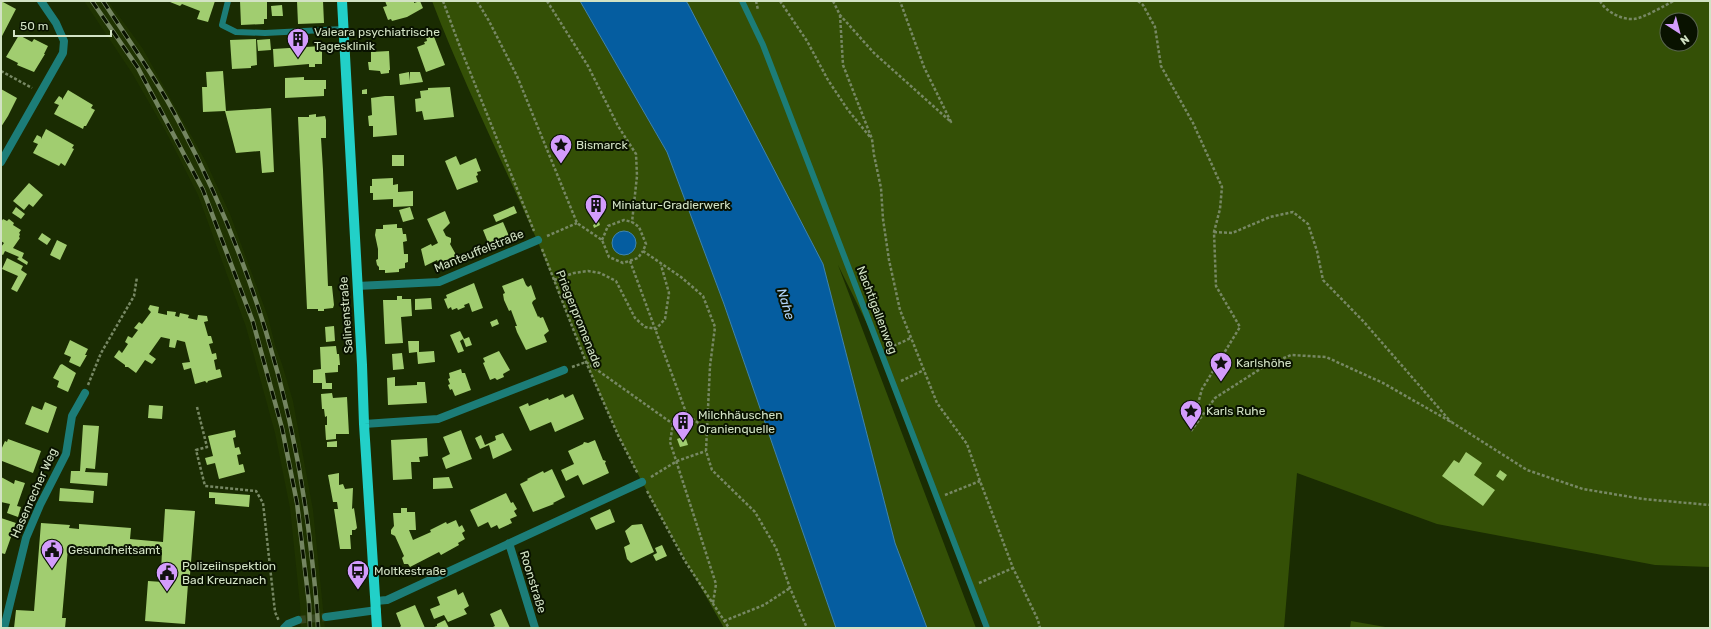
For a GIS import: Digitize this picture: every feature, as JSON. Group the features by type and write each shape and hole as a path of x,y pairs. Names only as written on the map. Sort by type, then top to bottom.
{"main road":[{"name":"Salinenstraße","path":"342,1 364,424 378,628"}],"street":[{"path":"1,162 63,52 64,41 56,23 41,1"},
{"name":"Manteuffelstraße","path":"357,286 438,282 538,240"},
{"path":"364,424 438,419 564,370"},
{"name":"Hasenrecher Weg","path":"4,628 26,538 40,505 66,454 72,416 85,393"},
{"path":"326,616 377,606 642,482"},
{"name":"Roonstraße","path":"509,543 535,628"},
{"path":"284,628 288,624 298,620"}],"lane":[{"path":"228,1 222,25 236,32 265,33 343,29"},
{"name":"Nachtigallenweg","path":"742,1 763,45 987,628"}],"path":[{"name":"Priegerpromenade","path":"444,1 460,47 586,362 618,435 685,561 728,628"},
{"path":"477,1 517,76 577,223 602,240 609,257 623,263 638,258 646,244 639,227 632,222 624,220 608,226 602,240"},
{"path":"547,1 588,66 618,126 636,154 637,176 632,222"},
{"path":"780,1 808,42 828,80 848,110 872,139"},
{"path":"833,1 840,16 874,53 951,122 924,67 900,1"},
{"path":"1138,1 1143,5 1155,27 1161,66 1193,123 1222,187 1220,209 1214,232 1216,286 1240,327 1202,389 1191,431 1215,398 1265,366 1292,355 1326,357 1383,383 1527,470 1583,489 1644,499 1710,505"},
{"path":"1600,1 1602,5 1617,16 1635,19 1674,1"},
{"path":"840,16 843,65 872,139 881,188 883,219 889,260 900,310 937,403 967,444 1013,568 1038,620 1040,628"},
{"path":"1,71 40,92"},
{"path":"1214,232 1232,233 1270,217 1293,212 1308,224 1317,251 1323,280 1364,322 1453,424"},
{"path":"538,240 577,223"},
{"path":"643,251 661,265 681,277 703,296 715,327 710,366 706,451 712,470 755,512 776,548 790,588 807,628"},
{"path":"630,261 687,415 707,429"},
{"path":"656,329 665,319 669,293 661,265"},
{"path":"554,280 588,270 600,273 616,281 635,318 645,327 656,329"},
{"path":"85,393 101,353 134,296 138,277"},
{"path":"891,347 911,338"},
{"path":"586,362 673,424"},
{"path":"905,380 924,370"},
{"path":"197,407 207,447 196,450 205,486 256,491 263,503 275,612 284,628"},
{"path":"687,415 673,424 670,442 716,584 713,603"},
{"path":"642,482 677,462 706,451"},
{"path":"947,494 980,480"},
{"path":"985,580 1013,568"},
{"path":"724,621 764,605 790,588"}],"shaded area":[{"path":"84,1 108,1 143,49 206,162 230,214 268,317 275,345 293,401 313,510 325,628 301,628 290,508 275,433 246,327 198,195 166,132 132,73"},
{"path":"432,1 580,1 667,152 724,304 836,628 724,628 643,484 608,412 537,240 470,91"},
{"path":"686,1 1710,1 1710,567 1655,565 1437,524 1297,473 1284,628 990,628 971,586 881,352 838,265 976,628 927,628 895,543 823,264"},
{"path":"1351,621 1391,628 1350,628"}],"water":[{"name":"Nahe","path":"580,1 686,1 688,4 823,264 895,543 927,628 836,628 724,304 667,152"},
{"path":"624,231 633,234 636,243 633,252 624,255 615,252 612,243 615,234"}],"building":[{"path":"1,1 16,9 1,38"},
{"path":"215,1 208,22 197,19 200,11 182,4 180,6 170,2"},
{"path":"240,1 267,2 267,19 264,19 264,24 241,25"},
{"path":"297,1 323,1 324,23 298,24"},
{"path":"385,1 414,1 414,3 420,1 423,8 407,17 392,21 391,19 388,20 383,7 387,6"},
{"path":"282,5 283,16 272,16 271,6"},
{"path":"433,34 445,65 426,72 417,47 425,44 424,42 427,41 426,37"},
{"path":"19,35 32,42 34,39 48,46 34,72 17,65 18,63 6,57"},
{"path":"256,39 257,65 251,66 251,68 232,69 230,40"},
{"path":"270,39 271,50 258,51 257,40"},
{"name":"Valeara psychiatrische Tagesklinik","path":"322,46 322,64 315,64 315,67 309,67 309,64 274,67 273,49"},
{"path":"389,51 389,73 381,74 380,71 369,70 368,62 371,62 371,52"},
{"path":"223,71 226,111 271,108 274,172 262,173 260,151 236,153 225,111 203,112 202,87 207,87 206,72"},
{"path":"409,72 410,81 410,72 420,72 423,82 400,85 399,74"},
{"path":"304,77 304,80 326,80 324,96 285,98 285,78"},
{"path":"450,87 454,117 424,120 422,111 416,112 415,99 421,98 420,91 428,90 428,88"},
{"path":"1,89 17,98 1,127"},
{"path":"367,89 367,94 362,94 362,90"},
{"path":"68,90 93,105 91,108 95,110 83,129 54,114 59,105 54,103 59,96 62,100"},
{"path":"394,96 397,135 373,137 373,126 369,126 368,116 372,115 371,98"},
{"path":"316,114 316,117 325,116 326,120 326,138 321,138 328,286 332,286 334,305 333,308 324,309 324,311 318,311 318,309 307,309 298,117 309,117 309,115"},
{"path":"46,129 74,145 72,148 74,149 65,166 61,163 59,166 33,153 38,144 33,142 37,135 41,137 41,139"},
{"path":"392,155 404,155 404,166 392,166"},
{"path":"456,156 460,165 476,158 481,171 477,172 478,175 476,176 478,182 457,190 445,161"},
{"path":"393,178 393,185 398,184 398,192 413,191 413,206 393,207 393,199 373,200 373,193 370,193 372,179"},
{"path":"29,183 43,195 33,207 29,204 24,210 13,201"},
{"path":"599,195 602,203 594,207 590,199"},
{"path":"514,206 517,213 496,222 493,215"},
{"path":"16,207 25,214 21,219 12,213"},
{"path":"410,207 414,219 403,222 399,210"},
{"path":"445,211 450,223 443,230 446,236 451,238 450,244 459,260 440,266 437,260 425,266 421,249 431,244 432,246 438,243 427,219"},
{"path":"3,219 7,221 9,219 14,223 13,225 21,230 19,233 20,238 13,248 24,253 22,258 28,262 27,265 17,259 19,257 5,251 3,255 1,254 1,247 4,243 1,241 1,222"},
{"path":"503,222 509,236 501,240 502,242 495,245 494,243 489,245 483,230"},
{"name":"Miniatur-Gradierwerk","path":"599,222 600,225 594,228 593,225"},
{"path":"397,224 397,228 402,228 403,234 406,234 407,241 403,242 404,254 408,254 408,262 405,263 405,268 399,269 399,272 385,273 385,270 379,270 377,265 376,260 378,259 378,249 375,235 376,229 383,229 383,225"},
{"path":"42,233 51,239 47,245 38,239"},
{"path":"57,240 67,245 60,260 50,255"},
{"path":"7,258 23,266 21,270 27,274 17,292 11,289 18,276 2,269"},
{"path":"523,278 528,287 531,285 536,299 532,303 538,317 543,317 549,331 544,335 547,342 526,350 517,332 515,326 517,326 511,310 509,311 504,300 503,294 505,293 502,286"},
{"path":"474,283 483,308 472,312 469,303 464,305 465,307 458,310 457,308 452,310 451,307 448,309 444,299 447,298 446,295"},
{"path":"397,296 402,296 402,299 411,299 412,316 401,317 403,343 385,344 383,300 397,300"},
{"path":"431,298 432,309 415,310 415,299"},
{"path":"150,305 159,307 158,313 167,315 167,311 176,312 175,316 179,317 180,313 189,315 188,318 197,320 198,315 207,316 208,321 204,322 208,336 211,336 213,343 209,344 212,354 216,353 217,359 214,360 216,370 220,369 222,377 208,381 207,383 205,381 195,384 191,368 184,370 182,363 190,362 185,342 177,340 175,348 169,347 170,339 161,337 149,354 156,359 152,364 145,360 136,373 128,367 125,367 125,365 114,357 119,350 122,353 128,344 125,342 128,336 132,338 138,330 134,328 139,322 142,324 151,312 148,309"},
{"path":"497,319 499,324 492,327 490,322"},
{"path":"334,326 335,341 326,342 325,327"},
{"path":"460,331 464,339 469,337 472,345 466,347 463,339 460,341 464,351 458,353 450,335"},
{"path":"70,340 88,349 85,355 87,355 80,367 69,362 71,357 64,354"},
{"path":"408,341 419,341 419,352 434,351 435,362 418,364 417,352 409,353"},
{"path":"336,346 337,354 339,354 340,365 338,365 338,372 325,373 326,383 332,383 332,389 322,389 322,383 313,383 313,370 321,369 320,347"},
{"path":"499,351 510,370 503,374 504,377 497,380 495,378 490,380 483,363 485,362 483,358"},
{"path":"402,353 404,369 393,370 392,354"},
{"path":"62,364 76,373 68,392 57,387 59,381 53,378"},
{"path":"461,369 462,373 465,373 471,390 455,396 452,389 450,390 448,385 450,384 448,379 450,378 449,373"},
{"path":"395,377 395,386 417,385 417,382 425,382 427,403 388,405 387,378"},
{"path":"332,393 333,398 347,397 349,434 336,434 336,439 326,440 325,425 327,425 327,416 325,417 324,409 322,409 321,394"},
{"path":"563,394 565,398 573,394 584,419 555,432 551,422 530,431 519,407 528,403 529,406 548,398 549,400"},
{"path":"45,402 57,407 48,433 25,424 32,406 42,410"},
{"path":"149,405 163,406 162,419 148,418"},
{"path":"83,425 99,426 95,469 86,468 85,472 108,473 107,486 70,483 71,471 80,471"},
{"path":"235,430 236,437 233,438 235,448 239,447 241,454 237,455 239,465 243,464 245,472 219,479 215,463 207,465 205,458 213,456 208,436"},
{"path":"461,430 472,459 446,469 442,458 450,454 443,437"},
{"path":"503,433 512,450 493,459 489,445 480,449 475,438 481,435 485,445 496,440 495,436"},
{"name":"Milchhäuschen Oranienquelle","path":"685,436 688,445 680,447 677,439"},
{"path":"427,438 428,456 419,457 420,462 411,462 412,479 393,480 391,440"},
{"path":"8,439 41,451 33,473 2,461 1,450 5,441 7,442"},
{"path":"595,440 603,460 606,461 605,463 609,473 583,485 578,475 566,481 561,470 574,464 568,451 583,444 584,442 588,443"},
{"path":"337,441 337,447 327,447 327,442"},
{"path":"1466,452 1482,463 1474,475 1495,490 1483,506 1442,476 1454,460 1459,463"},
{"path":"552,469 565,497 553,503 554,504 533,512 520,484 543,471 544,473"},
{"path":"1500,470 1507,475 1503,481 1496,476"},
{"path":"339,473 339,485 343,484 345,489 353,488 352,509 354,508 357,528 352,530 352,535 350,535 351,549 340,549 334,509 338,509 337,502 333,502 328,475"},
{"path":"1,477 14,484 15,480 25,483 17,506 21,507 18,517 7,513 10,504 1,502"},
{"path":"449,477 453,488 433,489 433,478"},
{"path":"60,488 94,491 93,503 59,501"},
{"path":"209,492 250,495 249,507 215,504 215,498 209,498"},
{"path":"506,493 511,503 513,502 517,509 514,511 517,516 510,519 512,523 499,529 497,525 491,528 488,522 478,527 470,510"},
{"path":"401,508 407,508 407,512 415,512 416,530 409,530 413,540 431,532 430,530 446,522 447,524 456,520 459,527 462,525 465,531 462,533 465,539 458,543 459,545 441,555 439,552 410,567 408,564 404,564 402,558 404,556 395,536 391,534 391,530 394,526 393,513 401,513"},
{"path":"165,509 195,511 190,575 185,575 184,584 188,584 185,624 145,621 148,581 163,582 164,573 161,573 162,550 131,548 130,555 78,551 78,548 68,548 62,618 66,618 65,628 14,628 16,610 34,611 41,523 70,525 69,528 79,529 79,524 131,528 130,539 163,542"},
{"path":"610,509 615,522 596,530 590,518"},
{"path":"1,518 16,523 5,554 1,553"},
{"path":"642,524 654,552 631,563 627,559 624,547 630,544 625,531 632,525"},
{"path":"662,545 667,556 656,561 653,555 657,553 655,548"},
{"path":"456,589 458,595 463,592 469,606 464,609 467,614 448,622 444,615 434,619 430,609 440,605 437,597"},
{"path":"415,605 425,628 399,628 401,626 396,613"},
{"path":"501,609 510,628 491,628 495,626 490,614"},
{"path":"445,620 449,628 432,628 437,626 437,624"}],"tunnel":[{"path":"298,620 326,617"}],"railway":[{"path":"92,1 138,68 203,190 253,322 282,428 297,503 309,603 310,628"},
{"path":"103,1 153,77 180,124 228,225 248,278 266,331 294,440 304,496 318,628"}],"place":[{"name":"Valeara psychiatrische Tagesklinik","path":"298,58"},
{"name":"Bismarck","path":"561,164"},
{"name":"Miniatur-Gradierwerk","path":"596,224"},
{"name":"Karlshöhe","path":"1221,382"},
{"name":"Karls Ruhe","path":"1191,430"},
{"name":"Milchhäuschen Oranienquelle","path":"683,442"},
{"name":"Gesundheitsamt","path":"52,570"},
{"name":"Moltkestraße","path":"358,590"},
{"name":"Polizeiinspektion Bad Kreuznach","path":"167,592"}]}
